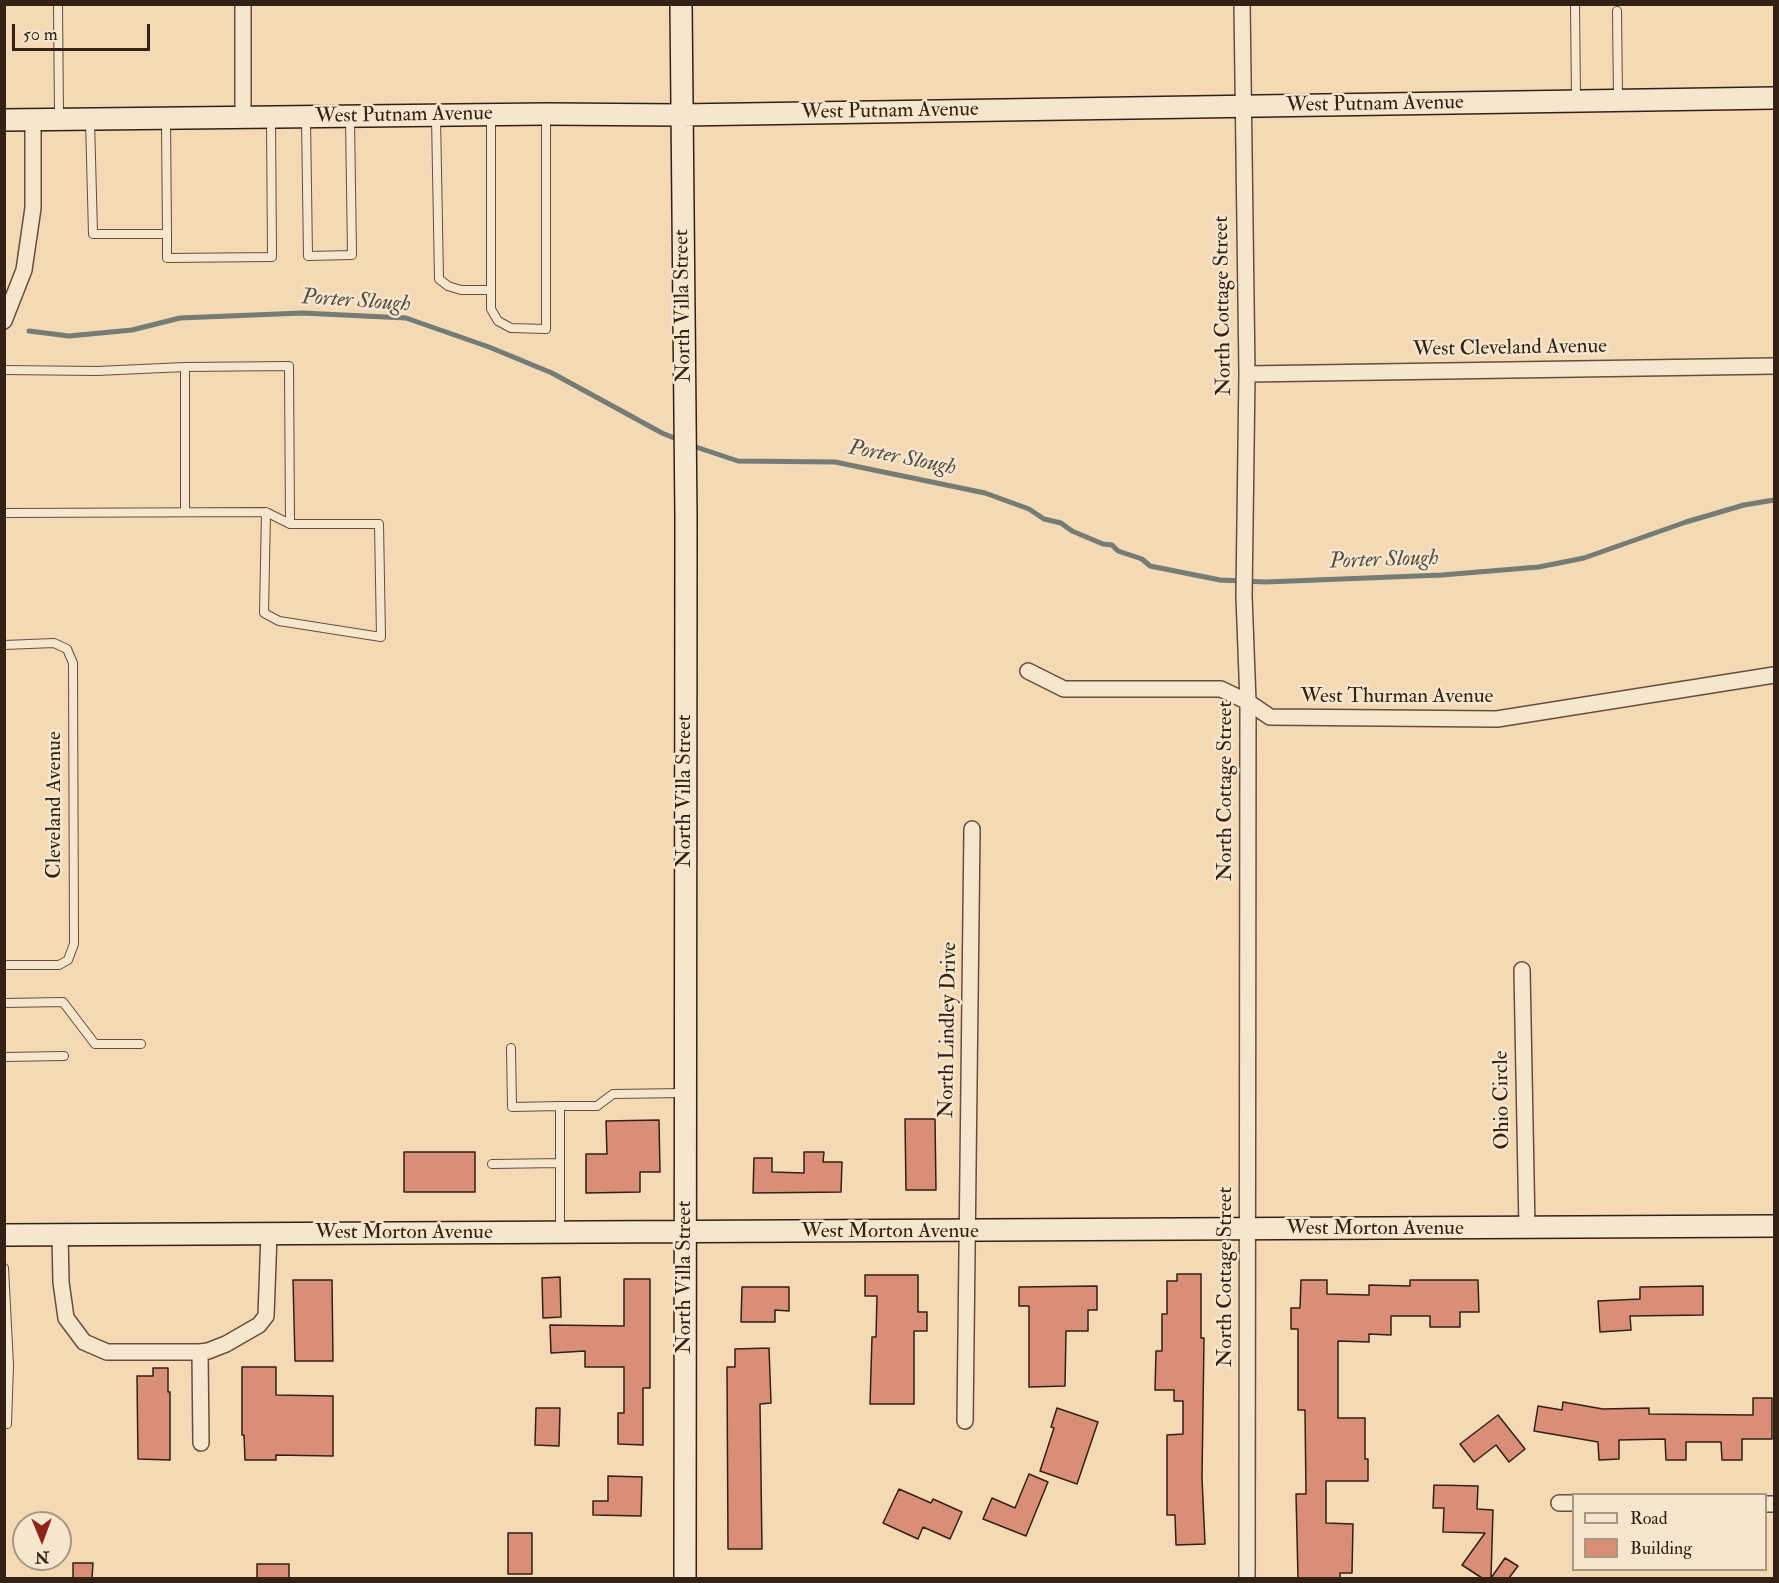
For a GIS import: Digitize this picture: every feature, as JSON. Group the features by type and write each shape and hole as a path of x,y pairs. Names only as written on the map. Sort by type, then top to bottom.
{"street":[{"path":"243,4 243,117"},
{"name":"North Villa Street","path":"681,4 685,425 685,1578"},
{"name":"North Cottage Street","path":"1242,4 1247,374 1244,560 1248,702 1247,1578"},
{"name":"West Putnam Avenue","path":"4,120 546,114 681,115 1774,98"},
{"path":"4,321 24,270 32,219 33,120"},
{"name":"West Cleveland Avenue","path":"1247,374 1774,366"},
{"name":"West Thurman Avenue","path":"1028,671 1064,689 1221,689 1248,702 1270,717 1497,719 1774,675"},
{"name":"North Lindley Drive","path":"965,1421 972,829"},
{"name":"Ohio Circle","path":"1522,970 1527,1229"},
{"name":"West Morton Avenue","path":"4,1235 1774,1226"},
{"path":"60,1235 61,1282 66,1318 84,1342 107,1352 200,1352 226,1344 259,1325 266,1316 269,1234"},
{"path":"200,1352 201,1443"}],"lane":[{"path":"58,4 59,119"},
{"path":"1575,4 1576,102"},
{"path":"1617,11 1618,101"},
{"path":"491,115 491,309 504,326 518,330 546,329 546,114"},
{"path":"306,117 308,256 352,255 350,116"},
{"path":"436,116 439,279 448,286 461,290 491,290"},
{"path":"166,118 167,258 272,256 271,117"},
{"path":"90,118 93,234 167,234"},
{"path":"4,370 98,371 289,366 290,524"},
{"path":"185,367 185,513"},
{"path":"4,513 266,512 290,524 379,524 381,637 279,621 264,613 266,512"},
{"name":"Cleveland Avenue","path":"4,645 54,643 68,649 73,663 74,944 68,960 59,965 4,965"},
{"path":"4,1003 63,1002 95,1044 141,1044"},
{"path":"511,1048 512,1107 597,1106 613,1094 685,1093"},
{"path":"4,1057 64,1056"},
{"path":"560,1106 560,1232"},
{"path":"492,1164 560,1163"},
{"path":"4,1268 9,1365 7,1424"}],"building":[{"path":"905,1119 935,1119 936,1190 906,1190"},
{"path":"659,1120 660,1172 640,1172 640,1192 586,1193 586,1154 607,1154 606,1121"},
{"path":"404,1152 475,1152 475,1192 404,1192"},
{"path":"804,1152 824,1152 823,1162 842,1162 841,1192 753,1193 754,1158 772,1158 772,1172 804,1173"},
{"path":"1177,1274 1201,1274 1201,1338 1204,1338 1202,1478 1205,1544 1176,1545 1175,1515 1167,1515 1167,1435 1183,1434 1183,1401 1174,1401 1174,1390 1155,1390 1156,1351 1162,1351 1162,1314 1167,1314 1167,1281 1177,1281"},
{"path":"865,1275 918,1275 918,1312 927,1312 927,1331 914,1331 914,1404 870,1404 872,1337 876,1337 877,1296 865,1296"},
{"path":"560,1277 561,1317 543,1318 542,1278"},
{"path":"624,1279 650,1279 650,1388 643,1388 643,1445 618,1444 618,1413 624,1413 624,1367 585,1367 585,1351 551,1353 550,1325 624,1326"},
{"path":"293,1280 332,1280 333,1361 295,1361"},
{"path":"1301,1280 1327,1280 1327,1294 1369,1295 1369,1285 1410,1286 1410,1280 1478,1280 1479,1312 1460,1312 1460,1327 1430,1327 1430,1316 1391,1316 1391,1335 1369,1334 1369,1342 1338,1341 1338,1418 1365,1418 1365,1459 1368,1459 1368,1481 1326,1481 1326,1523 1353,1524 1352,1573 1340,1573 1340,1578 1298,1578 1296,1494 1306,1494 1305,1410 1298,1410 1298,1329 1291,1329 1291,1308 1300,1308"},
{"path":"1097,1286 1097,1310 1088,1310 1088,1331 1066,1331 1065,1386 1029,1387 1029,1306 1019,1306 1019,1287"},
{"path":"1703,1286 1703,1315 1630,1316 1631,1330 1600,1332 1598,1301 1640,1299 1640,1287"},
{"path":"742,1287 789,1287 789,1311 775,1310 775,1322 741,1322"},
{"path":"769,1348 771,1403 760,1404 762,1549 728,1549 727,1367 735,1367 735,1349"},
{"path":"242,1367 276,1367 276,1395 333,1396 333,1456 276,1455 276,1460 245,1460 244,1435 242,1435"},
{"path":"153,1368 168,1368 170,1460 138,1459 137,1376 153,1376"},
{"path":"1753,1398 1772,1398 1772,1439 1742,1439 1742,1460 1722,1460 1721,1442 1686,1442 1686,1460 1666,1460 1665,1439 1619,1440 1619,1459 1599,1460 1598,1442 1534,1431 1538,1406 1562,1410 1563,1402 1603,1409 1649,1408 1649,1414 1753,1415"},
{"path":"536,1408 560,1408 559,1446 535,1445"},
{"path":"1057,1408 1098,1422 1077,1484 1040,1471 1054,1428 1051,1427"},
{"path":"1498,1415 1525,1449 1509,1462 1496,1445 1474,1462 1460,1444"},
{"path":"1029,1474 1048,1482 1026,1536 983,1519 992,1498 1015,1508"},
{"path":"608,1476 642,1477 641,1516 593,1515 593,1501 608,1501"},
{"path":"1434,1485 1478,1486 1477,1509 1493,1510 1491,1578 1482,1578 1462,1565 1485,1533 1443,1532 1444,1508 1433,1508"},
{"path":"899,1489 931,1503 933,1499 962,1512 950,1539 923,1527 918,1539 883,1523"},
{"path":"508,1533 532,1533 532,1574 508,1574"},
{"path":"1505,1558 1518,1566 1509,1578 1491,1578"},
{"path":"73,1563 93,1563 92,1578 73,1578"},
{"path":"257,1564 289,1564 289,1578 257,1578"}],"waterway":[{"name":"Porter Slough","path":"29,331 69,336 132,330 180,318 302,313 406,318 489,347 552,373 679,440"},
{"name":"Porter Slough","path":"690,445 738,461 835,462 985,493 1029,509 1044,519 1061,523 1072,531 1103,544 1112,545 1118,551 1142,559 1150,566 1220,580 1266,582 1442,575 1539,567 1584,558 1686,522 1744,505 1774,500"}]}
